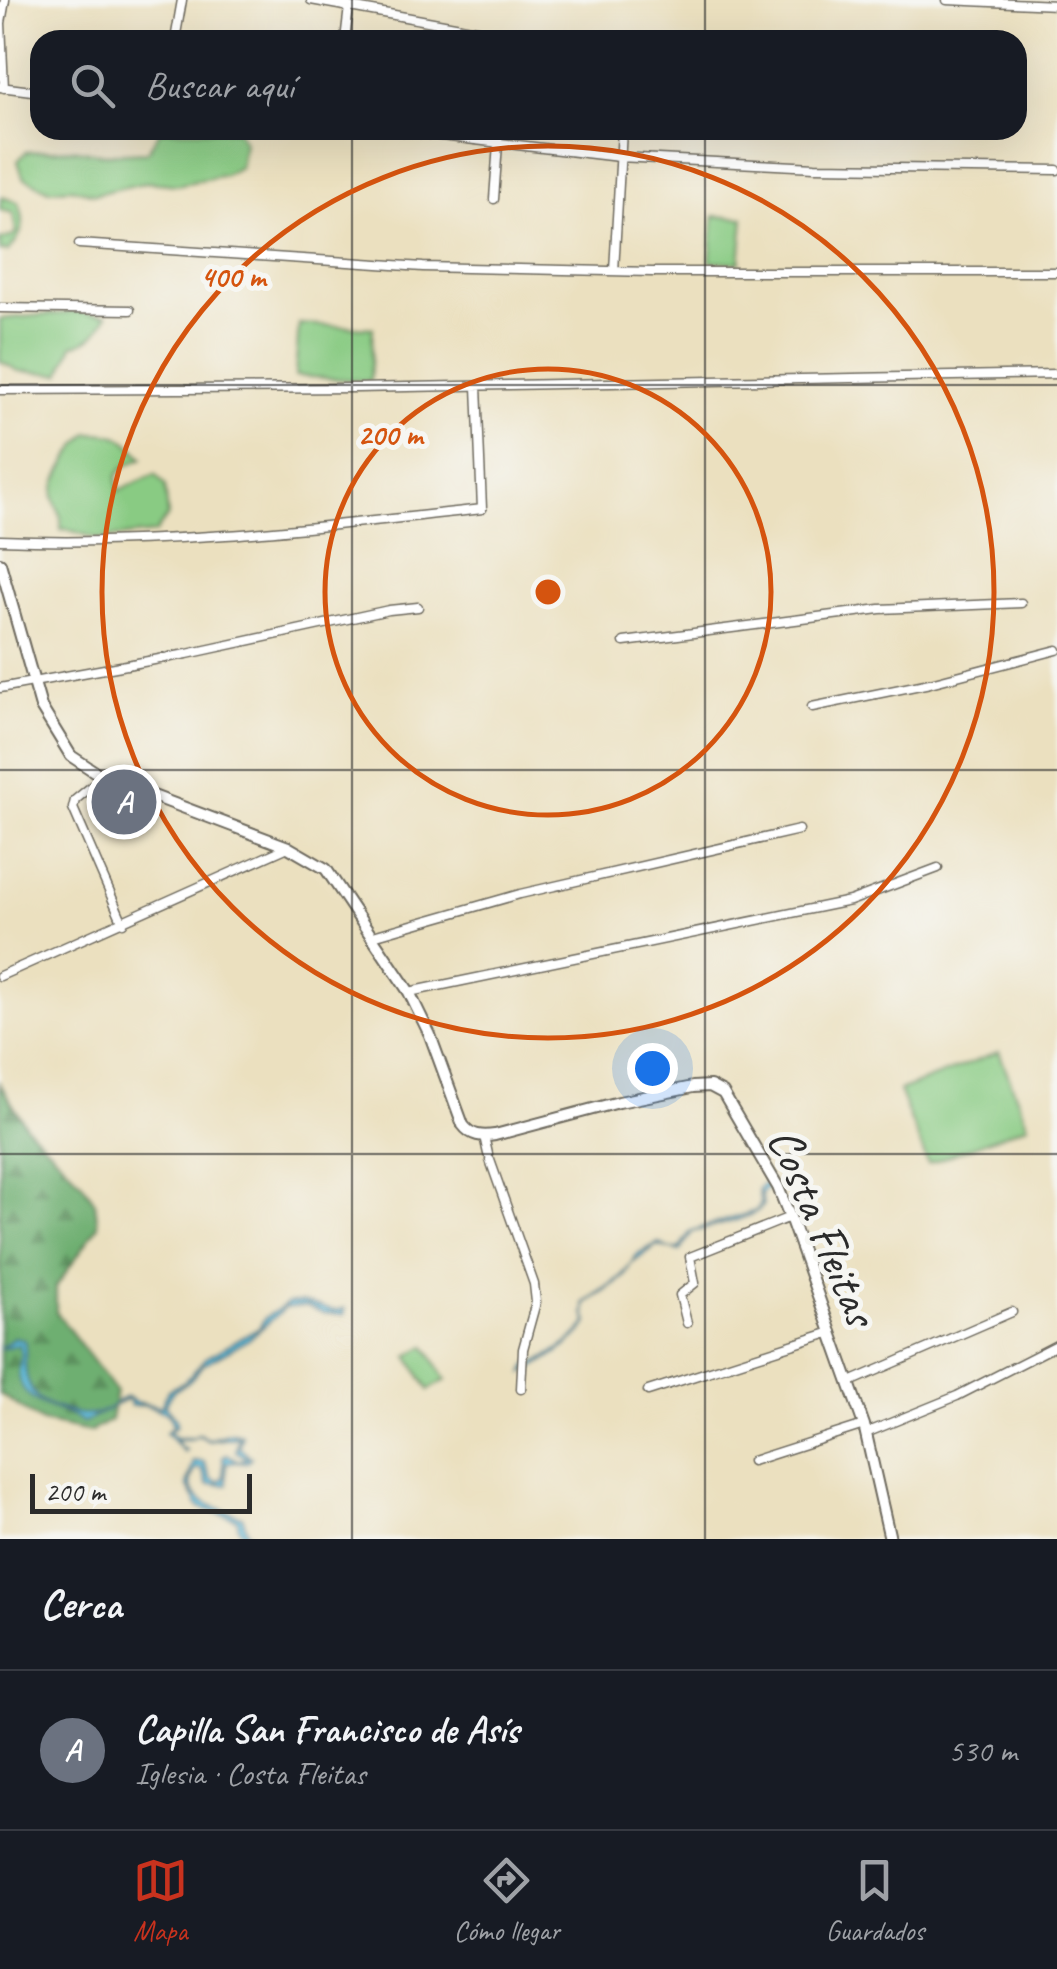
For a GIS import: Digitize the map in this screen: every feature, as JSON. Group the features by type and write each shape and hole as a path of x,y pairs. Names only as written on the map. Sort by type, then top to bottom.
{"main road":[{"path":"1,569 46,718 65,748 79,764 103,778 288,847 326,868 409,992 430,1035 463,1125 484,1136"},
{"name":"Costa Fleitas","path":"484,1136 619,1102 710,1086 723,1093 778,1186 790,1217 866,1429 890,1539"}],"street":[{"path":"5,0 1,23 2,88 30,91"},
{"path":"177,30 182,0"},
{"path":"310,0 469,30"},
{"path":"947,0 1057,5"},
{"path":"347,30 349,7"},
{"path":"447,26 447,30"},
{"path":"483,140 619,156 816,167 1057,170"},
{"path":"614,271 621,140"},
{"path":"494,198 496,142"},
{"path":"79,244 423,267 1057,272"},
{"path":"0,308 130,310"},
{"path":"0,390 477,386 1057,374"},
{"path":"0,540 67,543 294,531 482,509 477,386"},
{"path":"624,642 880,609 1021,604"},
{"path":"0,688 418,607"},
{"path":"812,708 1057,650"},
{"path":"103,778 75,800 74,808 123,924"},
{"path":"372,936 520,894 799,830"},
{"path":"0,976 288,847"},
{"path":"409,992 850,900 938,868"},
{"path":"484,1136 534,1284 536,1302 521,1371 521,1389"},
{"path":"687,1323 680,1295 695,1283 688,1258 790,1217"},
{"path":"850,1382 1012,1312"},
{"path":"648,1391 832,1332"},
{"path":"752,1461 866,1429 957,1396 1057,1345"}],"green space":[{"path":"155,140 244,143 240,167 225,175 177,185 148,182 95,194 71,188 49,190 23,177 18,161 26,152 147,152"},
{"path":"1,197 18,202 23,216 20,234 9,251 0,251 0,240 16,231 13,213 0,210"},
{"path":"714,216 744,218 740,263 710,261"},
{"path":"76,312 107,315 94,335 73,345 61,374 19,371 0,361 0,319"},
{"path":"299,324 373,328 370,381 295,376"},
{"path":"89,433 120,437 143,458 125,466 117,476 118,491 155,474 165,485 168,516 155,533 98,539 61,530 54,491 72,454"},
{"path":"999,1052 1028,1125 928,1164 899,1091"},
{"path":"0,1084 26,1126 80,1180 95,1202 98,1226 56,1287 56,1312 116,1391 111,1420 90,1432 42,1422 0,1394"},
{"path":"426,1346 446,1380 429,1390 408,1356"}],"water":[{"path":"769,1180 771,1185 761,1193 763,1206 758,1211 692,1232 680,1251 672,1249 679,1249 691,1231 756,1211 761,1204 758,1189"},
{"path":"658,1243 667,1248 657,1245 631,1264 623,1278 586,1303 585,1309 584,1303 621,1277 637,1255"},
{"path":"303,1302 335,1311 345,1309 344,1315 306,1306 285,1308 249,1339 204,1364 188,1382 172,1392 165,1406 176,1419 176,1427 169,1431 175,1438 200,1434 208,1440 232,1433 242,1435 239,1447 251,1457 248,1462 226,1462 227,1485 208,1484 202,1469 197,1468 191,1487 203,1501 242,1516 248,1533 260,1539 248,1539 237,1519 199,1507 187,1485 194,1461 204,1462 211,1478 219,1482 224,1477 223,1457 227,1454 238,1461 247,1458 236,1451 239,1437 208,1441 199,1435 189,1440 175,1440 184,1452 166,1433 173,1425 168,1413 145,1405 131,1406 129,1399 83,1422 27,1394 19,1375 18,1344 0,1349 14,1337 24,1340 30,1387 39,1399 57,1408 92,1415 127,1397 161,1407 168,1390 184,1382 207,1357 259,1328 265,1318 287,1304"},
{"path":"586,1318 588,1322 584,1329 569,1343 524,1373 527,1365 577,1335 587,1323"}],"place":[{"name":"Capilla San Francisco de Asís","path":"124,802"}]}
